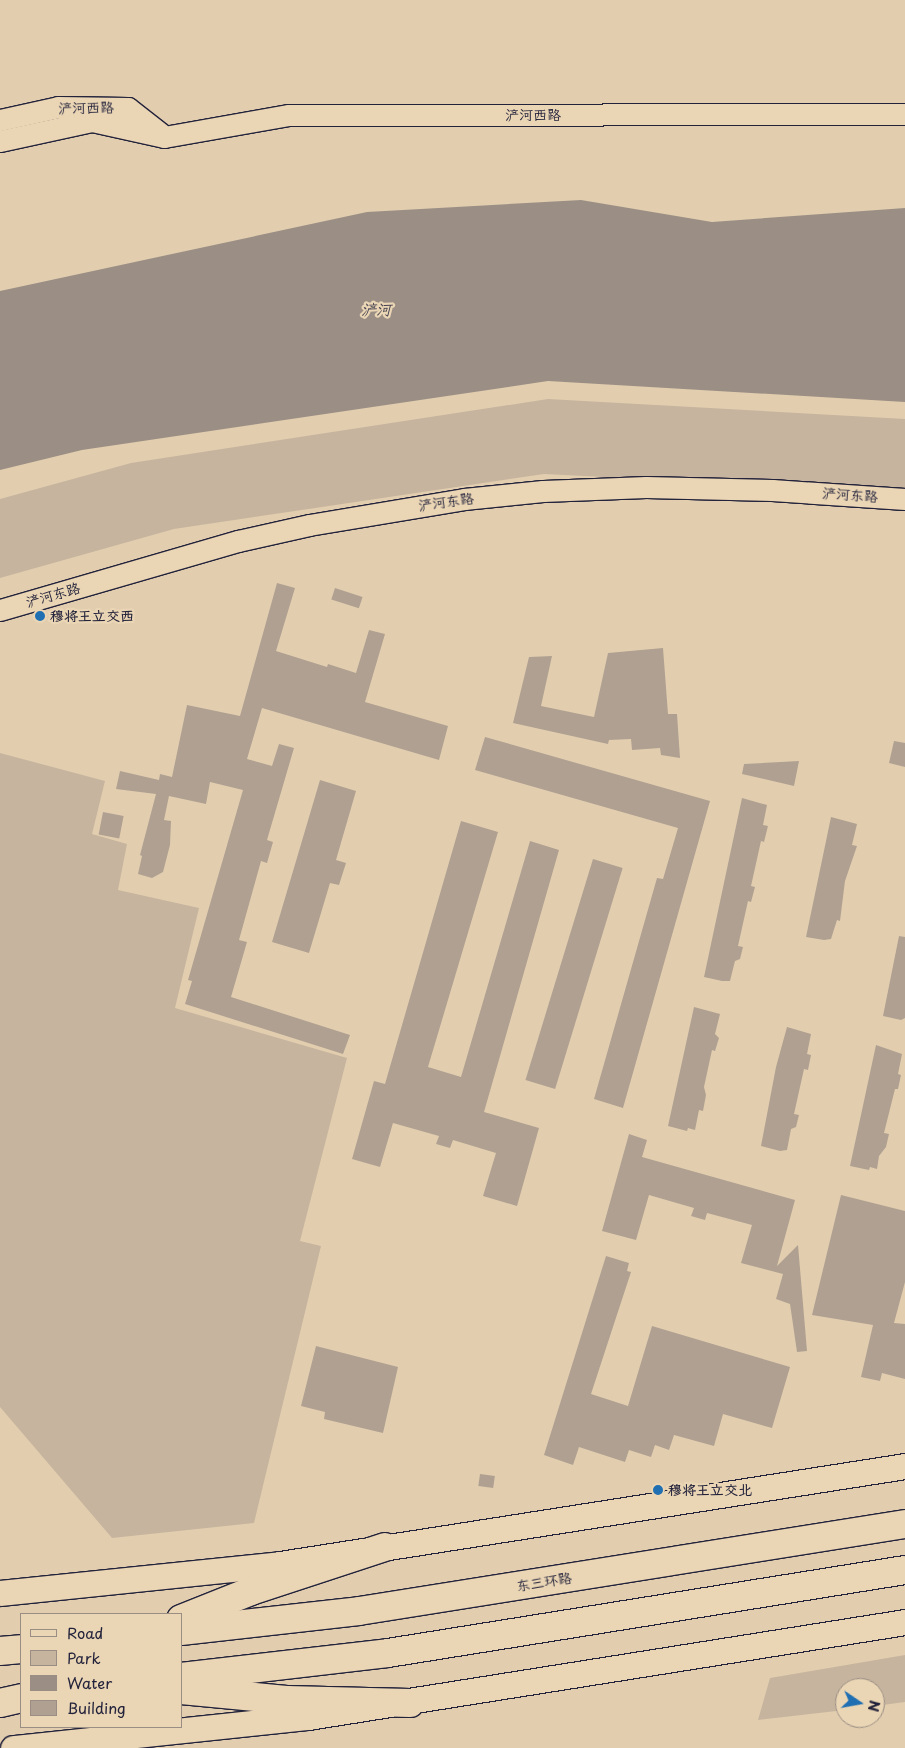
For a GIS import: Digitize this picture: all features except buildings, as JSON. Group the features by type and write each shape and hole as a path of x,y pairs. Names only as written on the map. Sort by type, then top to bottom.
{"highway":[{"name":"东三环路","path":"182,1631 359,1611 905,1524"},
{"path":"182,1620 251,1592 385,1547"},
{"path":"182,1677 388,1653 905,1570"},
{"path":"0,1640 20,1641"},
{"path":"0,1651 20,1649"},
{"path":"182,1690 287,1700 410,1703"},
{"path":"0,1693 20,1692"},
{"path":"0,1703 20,1698"}],"main road":[{"path":"0,1593 280,1564 905,1466"},
{"path":"13,1748 299,1718 410,1703 905,1622"}],"street":[{"name":"浐河西路","path":"0,120 58,107 128,108 164,137"},
{"name":"浐河西路","path":"0,141 92,121 164,137 289,115 905,114"},
{"name":"浐河东路","path":"0,610 247,539 464,499 543,491 710,487 905,499"}],"green space":[{"path":"548,399 905,419 905,492 544,474 174,529 0,578 0,499 131,463"},
{"path":"0,753 105,781 92,834 127,844 118,890 199,908 175,1008 347,1058 300,1241 321,1246 254,1523 112,1538 0,1407"},
{"path":"905,1655 905,1702 885,1705 885,1678 835,1678 835,1711 758,1720 770,1678"}],"water":[{"name":"浐河","path":"581,200 712,222 905,208 905,402 548,381 82,450 0,470 0,291 367,212"}],"place":[{"name":"穆将王立交西","path":"40,616"},
{"name":"穆将王立交北","path":"658,1490"}]}
